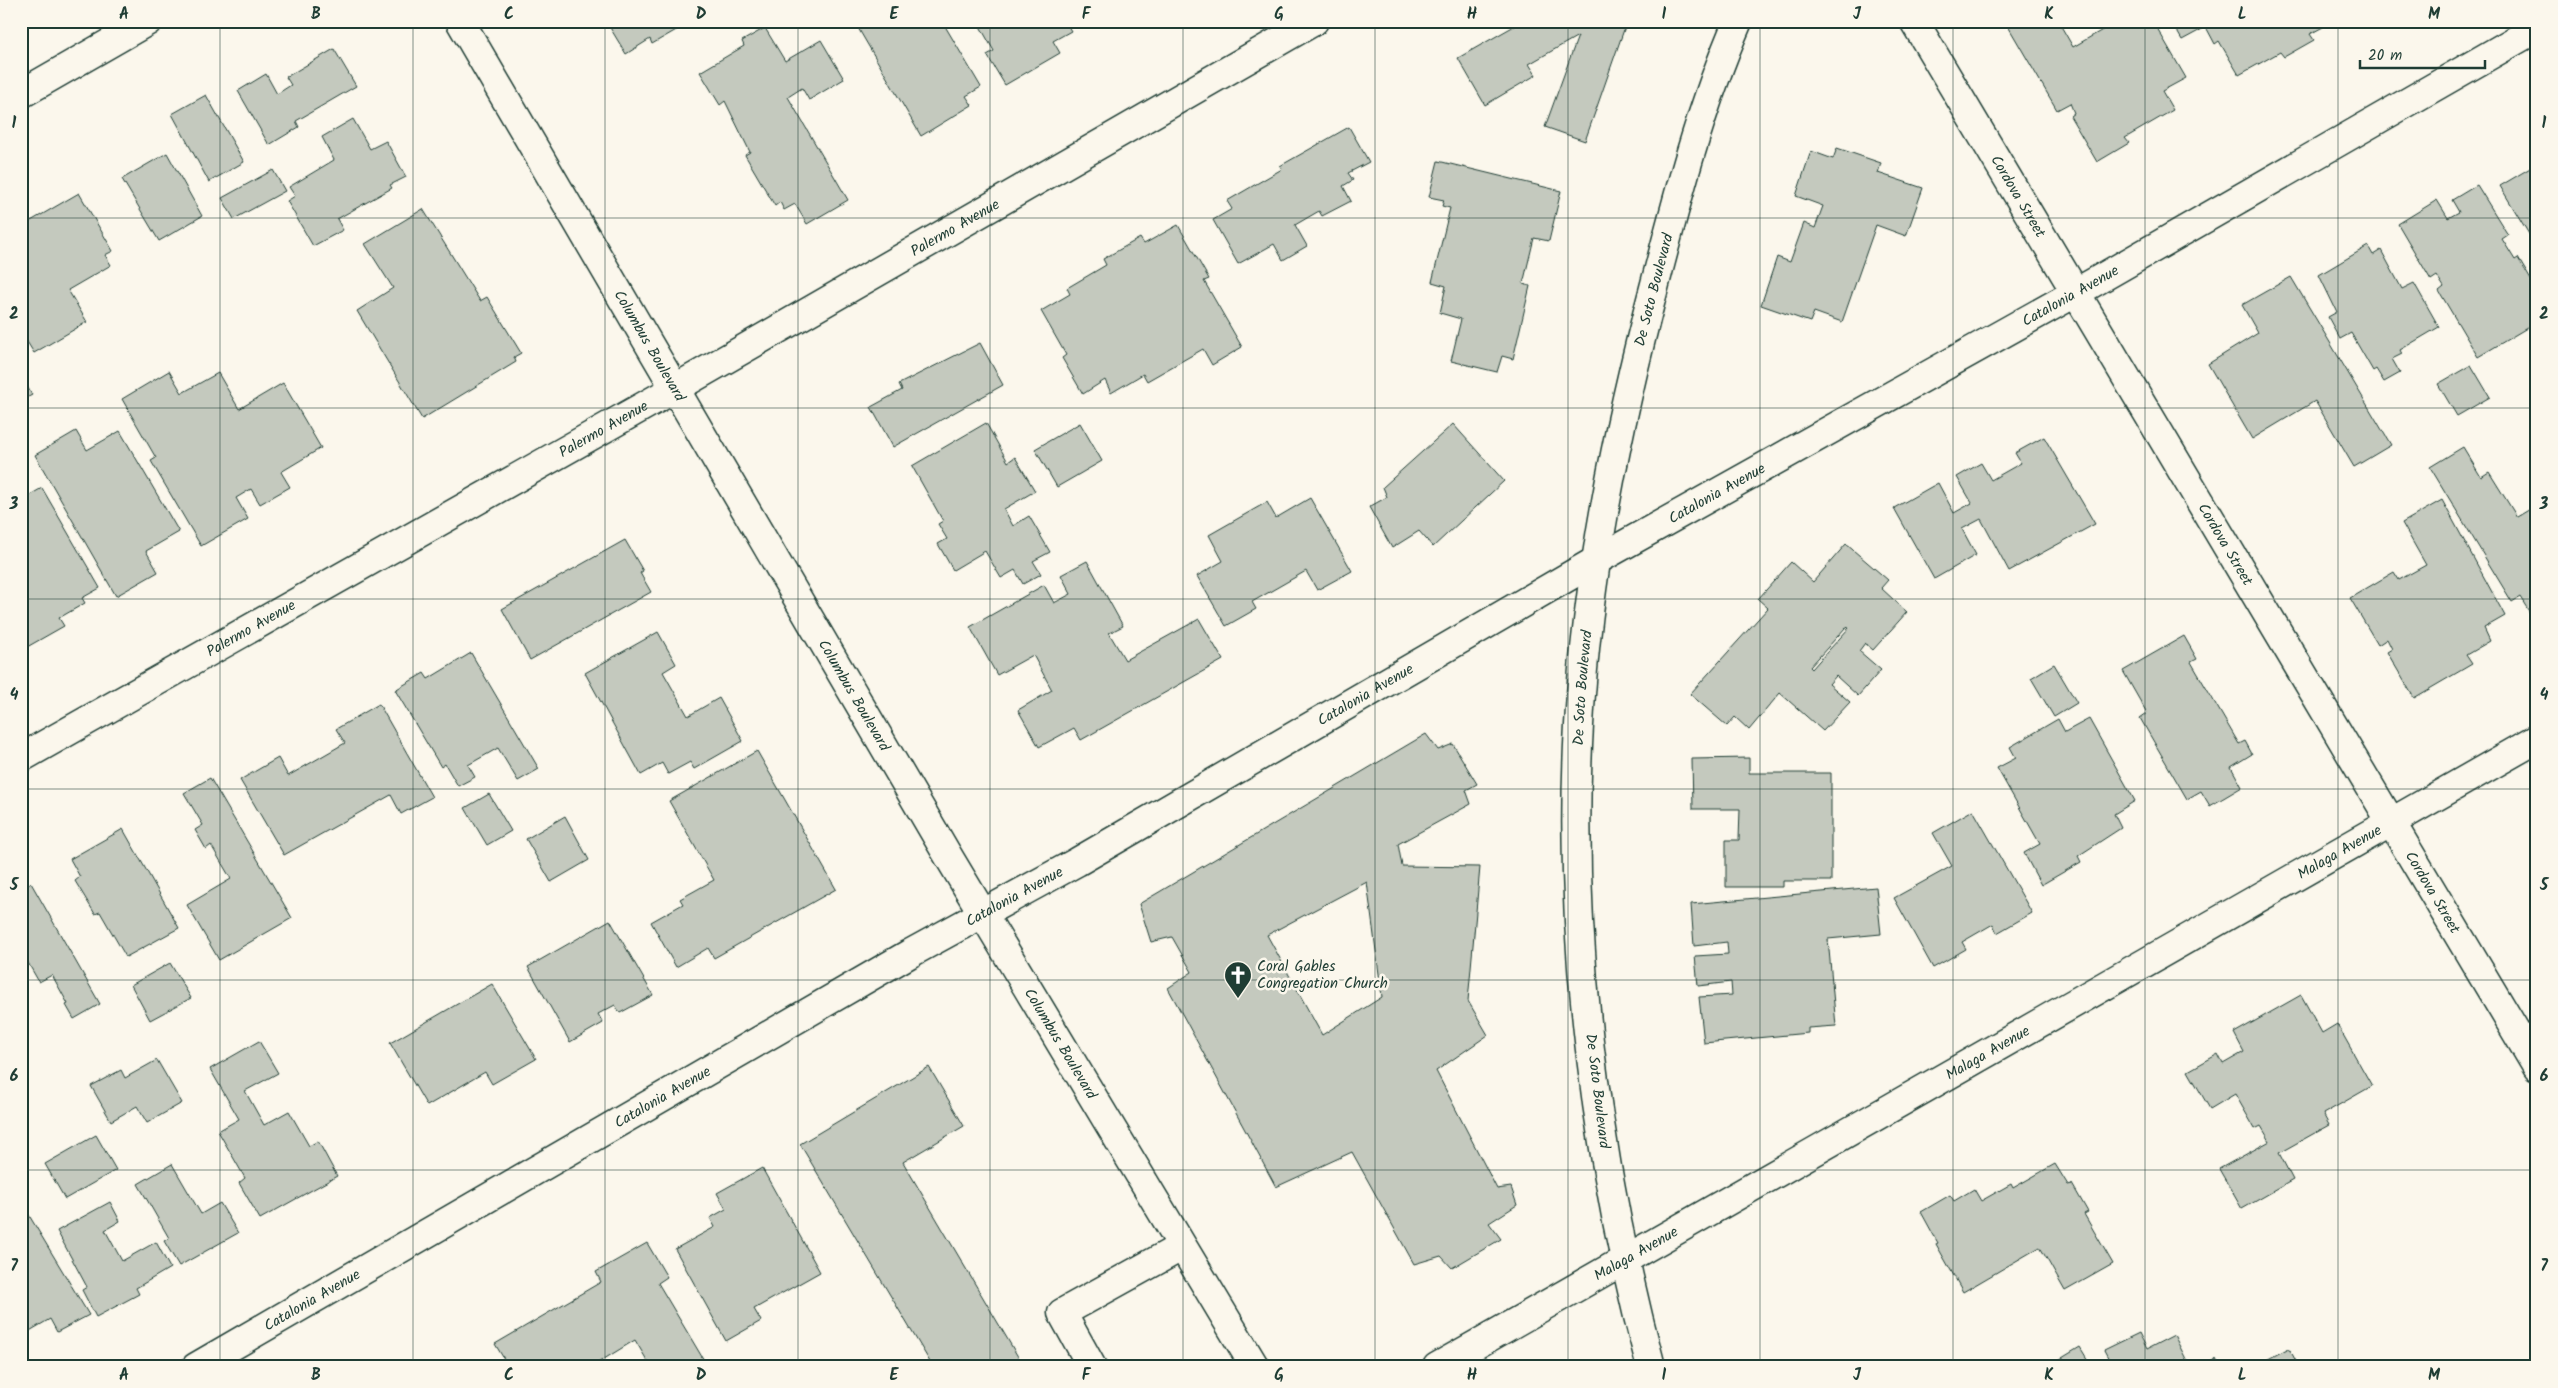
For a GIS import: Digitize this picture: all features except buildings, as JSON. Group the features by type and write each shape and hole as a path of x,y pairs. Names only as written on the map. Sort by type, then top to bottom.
{"street":[{"path":"21,94 148,21"},
{"name":"Columbus Boulevard","path":"460,21 674,389 983,913 1181,1247 1255,1367"},
{"name":"Palermo Avenue","path":"21,758 674,389 1314,21"},
{"name":"De Soto Boulevard","path":"1651,1367 1625,1259 1597,1092 1588,1014 1577,878 1576,784 1579,722 1585,646 1617,440 1640,339 1689,156 1708,96 1738,21"},
{"name":"Cordova Street","path":"1914,21 2537,1067"},
{"name":"Catalonia Avenue","path":"196,1367 983,913 1103,848 1597,560 2077,292 2537,28"},
{"name":"Malaga Avenue","path":"1437,1367 2537,739"},
{"path":"1092,1367 1062,1312 1181,1247"}],"place":[{"name":"Coral Gables Congregation Church","path":"1238,999"}]}
